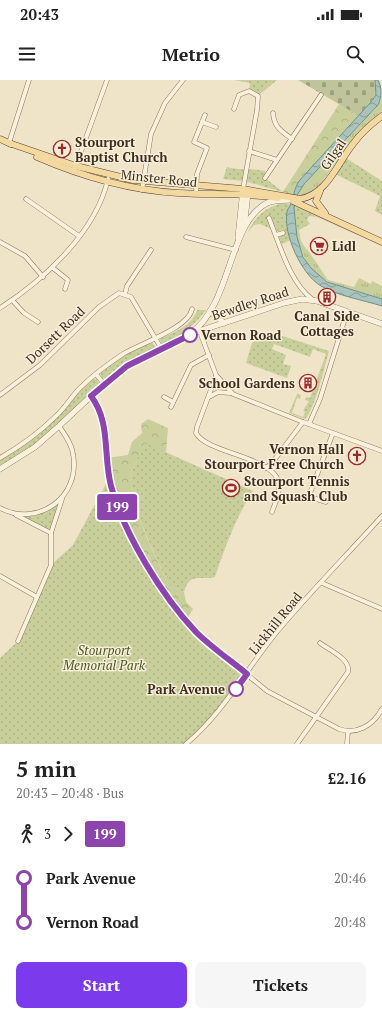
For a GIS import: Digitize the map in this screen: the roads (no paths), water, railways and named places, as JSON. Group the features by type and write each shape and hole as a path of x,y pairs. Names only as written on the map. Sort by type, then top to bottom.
{"main road":[{"name":"Gilgal","path":"298,201 310,196 324,186 352,144 382,116"},
{"name":"Minster Road","path":"0,139 107,183 142,190 290,199"},
{"name":"Minster Road","path":"75,170 143,182 246,189 290,199"},
{"path":"324,186 318,194 316,201 321,209 330,217"},
{"path":"236,250 246,189"},
{"path":"243,232 245,196"},
{"path":"187,335 200,326 210,311 243,232 250,219 263,206 273,201 290,199 298,201 382,242"},
{"name":"Bewdley Road","path":"0,469 35,447 104,384 127,366 187,335 200,332 293,300 313,300 382,324"},
{"path":"210,311 224,323"}],"street":[{"path":"9,143 29,81 24,80"},
{"path":"75,170 107,80"},
{"path":"142,190 147,151 157,119 183,80"},
{"path":"234,109 239,95 249,91 258,96 244,181 246,189"},
{"path":"265,178 321,95"},
{"path":"273,113 274,122 277,127 292,139"},
{"path":"196,194 197,174 206,148 194,142 205,116"},
{"path":"202,122 216,127"},
{"path":"249,151 277,160"},
{"path":"0,308 44,277 53,268 79,236 102,198 109,175"},
{"path":"26,199 79,236"},
{"path":"269,218 296,280 303,292 313,300"},
{"path":"276,235 283,233"},
{"path":"186,237 236,250"},
{"path":"0,243 25,256 44,277"},
{"path":"151,250 127,286 125,294 131,297 161,348"},
{"path":"53,268 68,280 65,290"},
{"name":"Dorsett Road","path":"0,394 52,354 98,307 114,295 119,293 125,294"},
{"path":"12,300 24,313 38,322"},
{"name":"Bewdley Road","path":"0,458 56,416 79,389 96,374 122,355 155,337 170,332 185,322 190,317 192,309"},
{"path":"309,424 320,399 347,312"},
{"path":"200,332 216,375 233,394"},
{"path":"171,407 190,365 209,355"},
{"path":"96,374 104,384"},
{"path":"216,375 196,433 199,438 274,473 280,484 279,492 272,512"},
{"path":"207,399 218,392 233,394 382,451"},
{"path":"91,396 98,405 103,418 109,478 118,510 142,556 173,606 198,634 267,691 348,732 366,726 376,718 382,709"},
{"path":"164,397 173,402"},
{"path":"266,468 272,463 303,422"},
{"path":"18,641 51,565 50,533 62,499 72,482 74,454 71,445 59,426"},
{"path":"326,502 313,498 310,493 333,433"},
{"path":"16,515 46,510 62,499"},
{"path":"0,508 50,533"},
{"name":"Lickhill Road","path":"186,744 208,723 247,674 275,635 382,516"},
{"path":"0,576 37,596"},
{"path":"322,583 382,609"},
{"path":"298,744 348,672 349,668 347,663 320,643"},
{"path":"347,744 348,732"}],"water":[{"path":"375,80 378,80 381,89 378,105 305,183 297,195 294,208 297,237 303,257 311,268 327,282 382,299 382,306 351,298 321,286 314,281 295,254 288,232 287,221 287,211 299,181 371,102 376,95"}],"place":[{"name":"Stourport Baptist Church","path":"62,149"},
{"name":"Lidl","path":"319,246"},
{"name":"Canal Side Cottages","path":"327,297"},
{"name":"Vernon Road","path":"190,335"},
{"name":"School Gardens","path":"308,383"},
{"name":"Vernon Hall Stourport Free Church","path":"357,456"},
{"name":"Stourport Tennis and Squash Club","path":"231,488"},
{"name":"Park Avenue","path":"236,689"}],"park label":[{"name":"Stourport Memorial Park","path":"104,658"}]}
